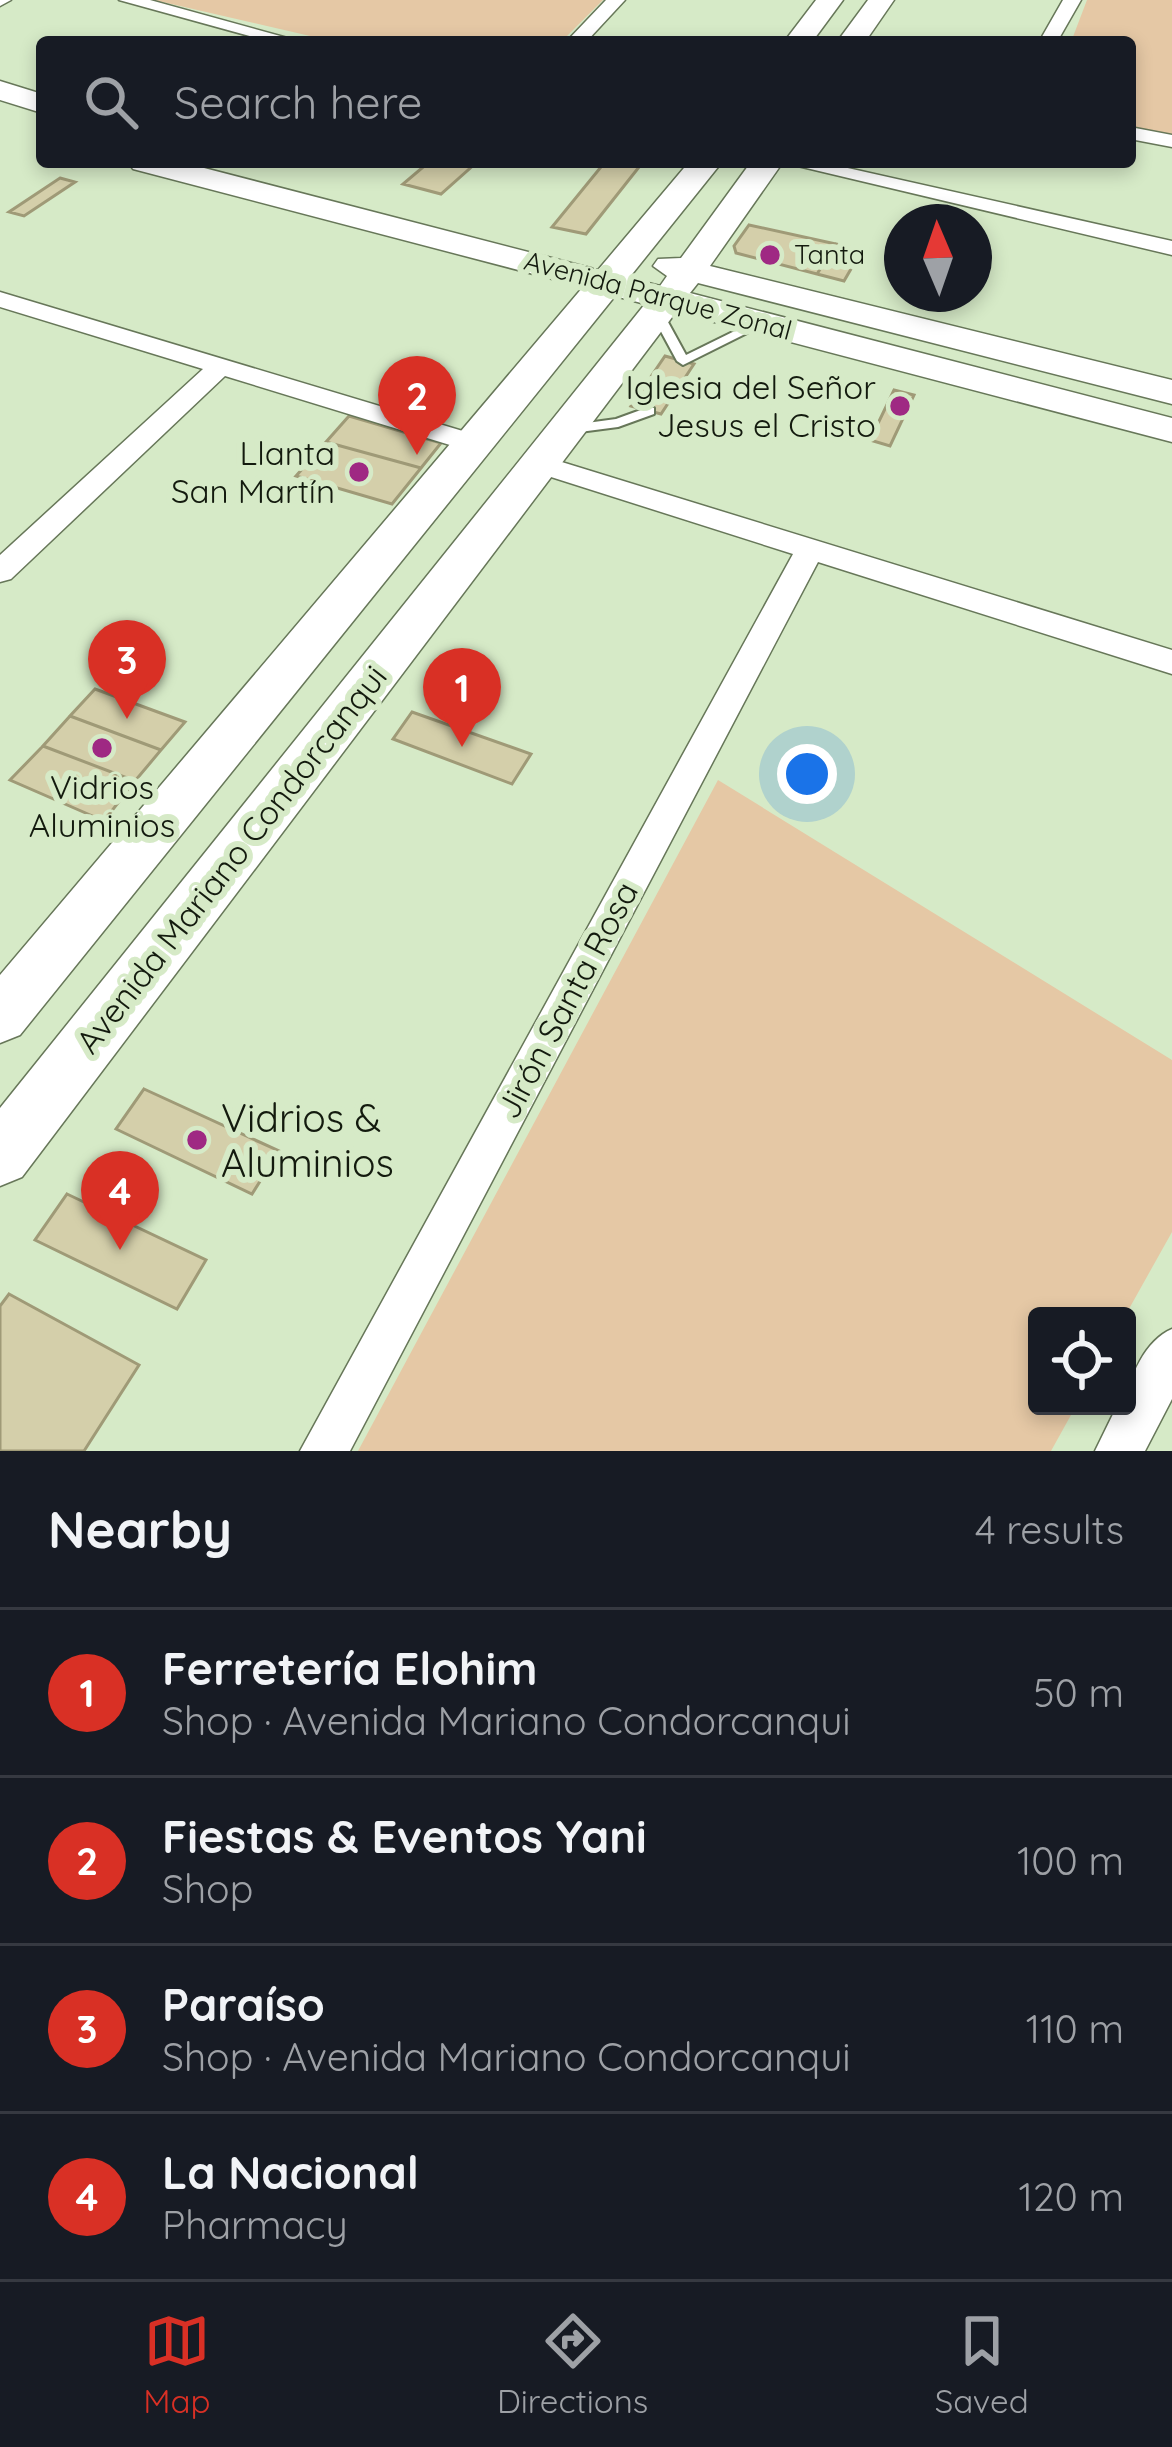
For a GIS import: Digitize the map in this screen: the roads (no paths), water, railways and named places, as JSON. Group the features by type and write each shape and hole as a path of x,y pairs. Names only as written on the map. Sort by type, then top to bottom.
{"main road":[{"path":"803,36 830,0"},
{"path":"855,36 881,0"},
{"path":"0,90 36,102"},
{"name":"Avenida Parque Zonal","path":"167,168 539,266 621,270"},
{"name":"Avenida Parque Zonal","path":"290,168 564,238 671,294 761,323 1172,430"},
{"path":"0,1017 701,168"},
{"name":"Avenida Mariano Condorcanqui","path":"0,1156 671,294 762,168"},
{"path":"539,266 564,238"},
{"name":"Avenida Parque Zonal","path":"671,294 1172,392"},
{"path":"490,427 552,447"}],"street":[{"path":"128,0 269,36"},
{"path":"581,36 616,0"},
{"path":"1051,36 1072,0"},
{"path":"1136,134 1172,141"},
{"path":"818,168 1172,248"},
{"path":"0,299 220,366 490,427"},
{"path":"0,572 220,366"},
{"path":"552,447 810,549 1172,662"},
{"name":"Jirón Santa Rosa","path":"324,1451 810,549"},
{"path":"1119,1451 1172,1352"}],"lane":[{"path":"671,294 683,361 761,323"},
{"path":"552,447 650,411"}],"place":[{"name":"Tanta","path":"770,255"},
{"name":"Iglesia del Señor Jesus el Cristo","path":"900,406"},
{"name":"Fiestas & Eventos Yani","path":"417,455"},
{"name":"Llanta San Martín","path":"359,472"},
{"name":"Paraíso","path":"127,719"},
{"name":"Ferretería Elohim","path":"462,747"},
{"name":"Vidrios Aluminios","path":"102,748"},
{"name":"Vidrios & Aluminios","path":"197,1140"},
{"name":"La Nacional","path":"120,1250"}]}
